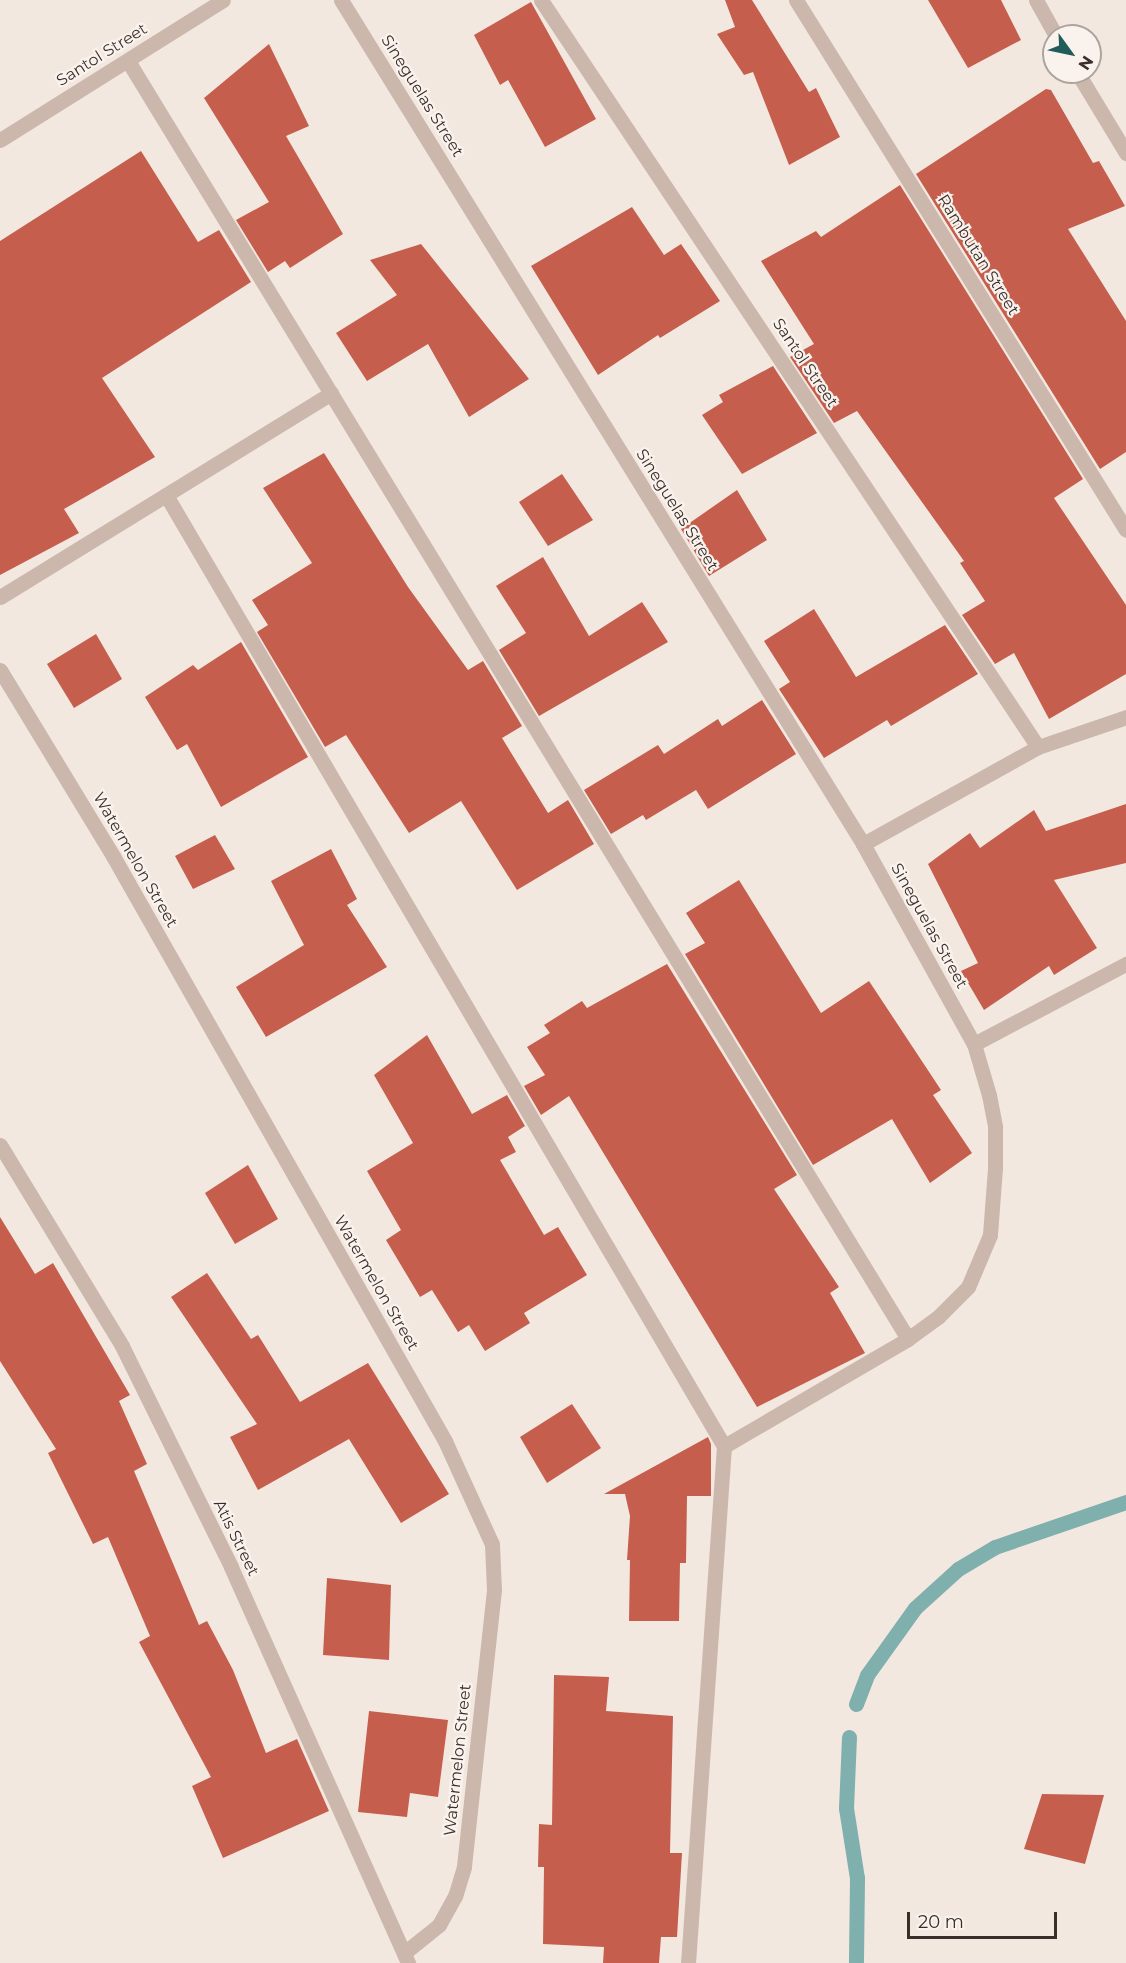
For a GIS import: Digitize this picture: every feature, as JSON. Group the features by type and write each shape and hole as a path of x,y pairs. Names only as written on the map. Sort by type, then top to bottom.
{"street":[{"name":"Santol Street","path":"0,140 128,62 223,0"},
{"name":"Sineguelas Street","path":"341,0 863,844 974,1044 995,1127 990,1235 968,1287 938,1317 908,1339 724,1446"},
{"name":"Santol Street","path":"541,0 1038,747"},
{"name":"Rambutan Street","path":"796,0 1126,530"},
{"path":"1036,0 1049,24"},
{"path":"128,62 908,1339"},
{"path":"1084,84 1126,153"},
{"path":"0,597 331,393"},
{"path":"166,495 724,1446 688,1963"},
{"name":"Watermelon Street","path":"0,670 113,856 445,1441 492,1544 492,1604 464,1866 455,1896 439,1925 406,1958"},
{"path":"863,844 1038,747 1126,717"},
{"path":"974,1044 1126,964"},
{"name":"Atis Street","path":"0,1145 122,1346 231,1567 406,1958"}],"building":[{"path":"725,0 752,0 809,92 816,88 840,137 789,165 753,72 744,75 717,34 735,27"},
{"path":"928,0 1001,0 1021,40 968,68"},
{"path":"531,2 596,119 545,147 508,80 500,85 474,35"},
{"path":"269,44 309,126 286,136 343,234 290,268 285,261 268,272 236,220 269,202 204,98"},
{"path":"1046,89 1051,90 1093,163 1099,161 1125,206 1068,229 1126,321 1126,452 1100,469 916,174"},
{"path":"141,151 198,242 219,230 251,282 102,378 155,457 64,509 79,533 0,575 0,241"},
{"path":"900,185 1083,479 1054,498 1126,605 1126,674 1049,719 1014,653 995,664 962,615 985,601 960,563 964,561 857,411 834,423 790,357 814,344 761,261 816,231 821,237"},
{"path":"632,207 664,255 681,244 720,301 660,338 658,335 598,375 531,266"},
{"path":"421,244 529,379 469,417 428,344 367,381 336,333 397,295 370,260"},
{"path":"773,366 817,433 742,474 702,415 723,402 719,395"},
{"path":"324,453 408,587 468,670 483,661 522,726 502,738 548,813 568,800 594,844 517,890 461,801 409,833 346,735 325,747 257,632 268,625 252,600 312,563 263,488"},
{"path":"562,474 593,520 548,546 519,502"},
{"path":"737,490 767,540 709,576 681,529"},
{"path":"543,557 589,636 642,602 668,642 539,716 499,650 526,633 496,586"},
{"path":"814,609 856,677 945,625 978,674 891,726 887,720 824,758 779,689 790,682 764,641"},
{"path":"96,634 122,679 74,708 47,664"},
{"path":"241,642 308,757 221,807 187,744 177,750 145,697 193,665 198,670"},
{"path":"762,700 796,754 708,809 696,790 646,820 643,815 611,834 584,790 658,745 664,754 718,719 722,726"},
{"path":"1126,804 1126,863 1054,880 1097,948 1054,975 1049,966 984,1010 961,971 978,963 928,864 970,833 980,848 1034,810 1046,831"},
{"path":"215,835 235,869 193,889 175,856"},
{"path":"331,849 357,899 347,905 387,967 266,1037 236,987 304,945 271,881"},
{"path":"739,880 821,1013 869,981 941,1090 933,1095 972,1153 930,1183 892,1119 813,1165 685,954 705,943 686,913"},
{"path":"667,964 797,1175 774,1189 839,1287 830,1293 865,1353 757,1407 569,1096 541,1115 524,1086 545,1075 527,1047 550,1033 544,1025 582,1001 587,1008"},
{"path":"427,1035 472,1114 507,1095 525,1126 508,1137 516,1152 500,1160 544,1235 558,1227 587,1275 524,1313 530,1323 485,1351 469,1325 458,1332 432,1290 420,1297 386,1240 401,1230 367,1171 413,1143 374,1075"},
{"path":"248,1165 278,1219 235,1244 205,1193"},
{"path":"0,1217 35,1274 53,1263 130,1395 119,1401 147,1464 134,1471 199,1625 207,1621 233,1670 266,1753 297,1739 329,1811 223,1858 192,1786 211,1777 139,1642 150,1636 108,1537 93,1544 48,1453 56,1449 0,1361"},
{"path":"207,1273 251,1339 258,1335 300,1402 368,1363 449,1494 401,1523 349,1439 258,1490 230,1437 257,1424 171,1297"},
{"path":"572,1404 601,1448 547,1483 520,1437"},
{"path":"708,1437 711,1444 711,1496 687,1496 686,1563 680,1563 679,1621 629,1621 630,1560 627,1560 630,1516 625,1494 604,1494"},
{"path":"327,1578 391,1585 389,1660 323,1655"},
{"path":"554,1675 609,1677 606,1711 673,1716 670,1853 682,1853 677,1937 661,1937 659,1963 603,1963 604,1947 543,1944 544,1867 538,1867 539,1824 552,1825"},
{"path":"369,1711 448,1720 438,1797 410,1793 407,1817 358,1812"},
{"path":"1042,1794 1104,1795 1085,1864 1024,1849"}],"waterway":[{"path":"856,1704 867,1675 915,1608 958,1569 995,1547 1126,1502"},
{"path":"849,1737 846,1808 857,1878 856,1963"}]}
